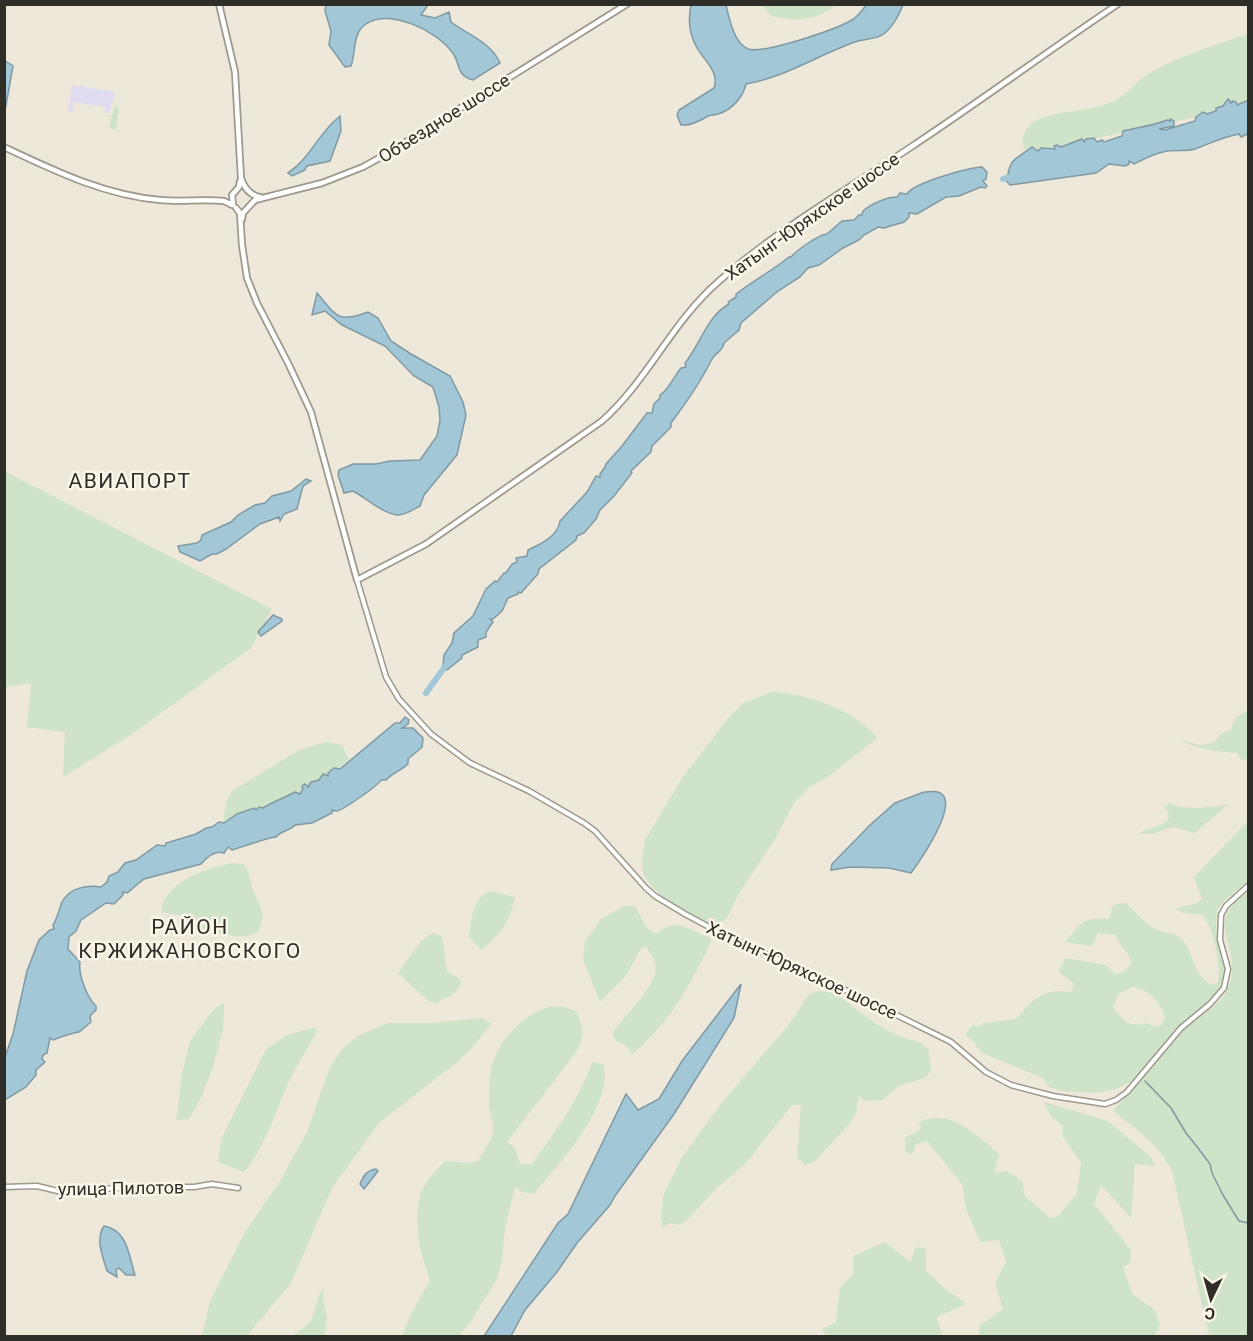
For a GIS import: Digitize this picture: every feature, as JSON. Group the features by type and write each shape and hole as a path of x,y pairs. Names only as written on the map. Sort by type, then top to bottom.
{"main road":[{"path":"219,4 235,72 241,178 243,186 255,196 263,198"},
{"name":"Объездное шоссе","path":"250,206 255,200 322,183 363,167 627,4"},
{"name":"Хатынг-Юряхское шоссе","path":"234,206 240,213 247,278 255,300 311,412 357,580 426,544 602,421 624,400 701,297 738,265 1119,4"},
{"path":"4,147 77,181 118,193 162,200 218,200 242,210 250,206 252,195 249,191 240,189 218,200"},
{"path":"234,206 233,193 239,186 241,178"},
{"name":"Хатынг-Юряхское шоссе","path":"241,226 243,213 250,206"}],"street":[{"path":"614,4 617,11"},
{"name":"Хатынг-Юряхское шоссе","path":"357,580 388,683 399,699 438,740 470,763 529,791 584,823 595,831 646,888 684,914 948,1041 986,1072 1018,1088 1095,1104 1105,1104 1116,1100 1127,1092 1181,1028 1210,1004 1224,988 1228,969 1220,940 1221,915 1226,906 1248,886"},
{"name":"улица Пилотов","path":"4,1187 38,1186 66,1193 84,1190 194,1187 212,1184 238,1188"}],"shaded area":[{"path":"72,85 115,92 109,113 105,113 106,107 74,102 72,112 68,112"}],"green space":[{"path":"762,5 836,5 813,17 789,19 771,16"},
{"path":"1248,34 1248,106 1027,153 1024,149 1023,136 1034,122 1052,115 1105,105 1124,95 1145,76 1174,61"},
{"path":"115,105 119,108 114,130 109,127"},
{"path":"4,471 272,609 251,648 129,736 63,777 65,732 27,727 31,683 5,687"},
{"path":"772,692 801,696 843,711 877,738 829,776 810,787 794,803 774,841 740,892 726,919 717,924 694,918 664,899 648,882 643,873 642,862 645,840 683,777 728,718 743,703"},
{"path":"1248,711 1248,758 1245,760 1240,759 1238,753 1208,750 1180,741 1201,745 1213,743 1222,733 1231,730 1239,715"},
{"path":"326,742 342,745 349,759 318,786 223,822 227,800 232,791 299,750"},
{"path":"1169,803 1180,807 1198,808 1227,805 1195,833 1173,827 1151,834 1139,834 1166,822 1169,818 1164,807"},
{"path":"1248,821 1248,882 1224,901 1217,910 1217,940 1225,970 1224,982 1217,994 1179,1028 1136,1079 1116,1089 1096,1093 1060,1091 1049,1087 1043,1078 982,1053 965,1035 972,1025 979,1027 983,1023 1016,1019 1034,1000 1046,993 1072,992 1074,984 1058,971 1066,958 1106,965 1115,974 1123,972 1131,964 1116,935 1098,933 1092,946 1065,942 1087,920 1109,919 1112,908 1117,904 1126,903 1155,929 1182,939 1202,977 1214,985 1218,982 1219,974 1213,938 1207,922 1203,915 1184,913 1175,909 1202,899 1194,877","holes":["1132,987 1153,997 1160,1007 1165,1018 1161,1025 1155,1027 1147,1023 1130,1024 1113,1007 1119,994"]},
{"path":"233,863 243,864 247,868 263,914 259,931 245,936 225,934 203,929 195,918 161,912 164,901 178,884 211,868"},
{"path":"492,891 515,897 504,927 481,950 469,937 471,924 477,903 486,893"},
{"path":"1248,892 1248,1336 1209,1336 1172,1171 1154,1145 1113,1111 1183,1031 1222,998 1230,983 1232,970 1225,925 1227,914 1234,903"},
{"path":"625,906 635,906 652,932 657,933 670,925 683,926 710,938 711,942 676,1005 659,1028 632,1055 626,1045 616,1041 613,1036 614,1031 641,999 653,980 655,963 652,956 646,946 641,948 626,976 600,1002 583,959 585,942 601,919"},
{"path":"433,933 442,936 447,971 460,979 461,984 454,993 445,999 444,997 437,1004 427,1000 398,973 421,941"},
{"path":"819,991 830,992 840,997 878,1025 899,1036 921,1043 929,1050 931,1071 925,1078 898,1086 883,1100 864,1101 859,1095 856,1114 850,1123 815,1161 805,1165 797,1157 801,1105 792,1105 746,1163 716,1189 687,1220 679,1225 670,1223 663,1228 661,1218 663,1196 682,1157 724,1100 791,1022 809,994"},
{"path":"224,1003 223,1029 212,1070 200,1100 189,1119 176,1120 182,1074 190,1041 210,1014"},
{"path":"553,1006 576,1011 582,1027 581,1040 576,1052 507,1142 515,1148 520,1164 532,1164 573,1103 592,1062 603,1064 604,1080 601,1097 593,1115 582,1134 533,1194 515,1187 505,1228 502,1260 497,1279 470,1323 458,1336 402,1336 430,1280 423,1260 417,1228 420,1195 431,1177 445,1161 468,1163 478,1161 493,1132 489,1090 495,1056 507,1037 523,1021"},
{"path":"483,1018 491,1024 471,1049 379,1123 332,1188 291,1283 247,1336 202,1336 210,1301 245,1232 280,1181 307,1132 330,1067 342,1049 358,1036 388,1023 429,1023"},
{"path":"313,1028 318,1030 290,1081 258,1152 244,1172 218,1162 221,1139 266,1049 287,1035"},
{"path":"1044,1102 1108,1121 1150,1156 1156,1166 1135,1164 1131,1218 1101,1185 1094,1204 1131,1250 1130,1263 1123,1267 1132,1294 1155,1310 1160,1326 1154,1336 979,1336 979,1326 1003,1309 995,1283 1006,1262 999,1240 980,1242 966,1209 962,1184 927,1141 916,1144 912,1155 905,1151 905,1138 921,1129 919,1122 930,1118 941,1118 962,1126 999,1154 994,1173 1007,1171 1022,1181 1025,1196 1050,1218 1058,1217 1077,1193 1081,1163 1062,1135 1063,1126 1051,1117"},
{"path":"885,1242 910,1262 916,1247 926,1249 926,1271 966,1304 937,1317 941,1336 826,1336 822,1329 836,1322 840,1288 854,1273 853,1256"},
{"path":"324,1288 323,1299 327,1317 324,1336 293,1336 311,1321 320,1293"}],"water":[{"path":"326,5 428,5 421,15 435,18 449,12 451,22 485,44 500,63 473,80 467,78 461,72 452,52 436,37 412,24 387,19 376,20 362,28 356,38 351,66 345,67 329,45 331,31 325,11"},
{"path":"691,5 726,5 733,30 739,41 748,49 756,50 799,40 842,25 855,18 866,5 903,5 894,23 883,35 841,47 788,71 746,84 740,98 728,109 692,124 681,125 677,115 679,110 714,88 715,82 713,71 692,36 689,21"},
{"path":"4,60 13,66 5,111 4,111"},
{"path":"1228,99 1230,104 1233,101 1237,105 1248,102 1248,134 1241,137 1239,134 1227,137 1191,150 1159,153 1134,164 1129,161 1129,164 1125,166 1109,164 1096,173 1010,185 1007,182 1011,164 1032,147 1038,151 1041,148 1055,149 1054,146 1057,145 1061,147 1082,139 1084,142 1086,139 1094,138 1097,142 1102,140 1104,142 1122,136 1123,131 1170,121 1170,119 1174,121 1174,126 1159,129 1165,130 1195,121 1196,117 1203,112 1207,114 1216,111 1216,108 1223,106"},
{"path":"340,116 341,131 330,161 307,166 305,170 292,176 288,173 296,167"},
{"path":"982,167 987,172 986,179 983,181 987,186 985,188 981,187 959,196 946,197 917,214 909,213 909,217 904,222 884,228 878,227 819,265 808,268 800,277 778,291 741,323 739,330 712,358 671,423 671,427 652,446 651,452 631,471 632,473 614,496 600,510 596,519 584,533 577,536 576,540 539,569 538,574 521,593 518,592 508,598 502,611 490,619 493,622 486,632 486,637 478,640 478,647 462,655 462,658 447,670 443,665 444,655 452,643 454,633 473,616 486,589 495,581 497,582 512,564 517,562 516,558 527,556 528,550 543,542 556,531 560,521 587,492 596,476 600,477 606,464 647,413 652,413 654,404 660,395 681,368 686,367 685,363 709,323 721,309 729,304 728,302 736,297 736,294 808,243 827,234 842,221 854,220 862,215 863,211 874,203 897,197 900,193 907,194 919,185 941,177"},
{"path":"317,293 338,315 350,317 368,312 378,318 391,341 450,376 463,402 466,415 457,455 424,495 420,506 406,513 391,514 353,491 344,493 338,475 339,470 353,464 420,460 437,436 440,420 433,387 414,376 385,346 342,325 325,311 312,315"},
{"path":"306,479 311,481 303,486 297,509 284,514 280,521 279,517 260,524 226,549 200,561 180,552 178,546 197,543 201,540 202,535 231,522 255,505 265,503 272,496 291,491"},
{"path":"273,615 282,621 261,636 258,632"},
{"path":"405,717 409,720 408,724 402,728 413,728 423,738 422,747 408,759 408,764 386,780 381,780 352,803 340,810 332,810 332,813 312,823 295,825 276,837 232,850 228,847 224,853 214,854 201,864 144,879 127,893 123,892 114,904 106,903 81,920 76,931 69,937 68,949 80,962 80,973 84,986 96,1006 96,1010 90,1016 91,1022 79,1032 53,1040 50,1038 47,1053 42,1059 45,1062 36,1070 36,1075 26,1087 5,1100 5,1057 13,1034 27,971 39,940 54,929 53,925 65,897 79,888 101,887 107,882 109,876 118,872 125,863 136,860 157,845 165,846 166,843 196,834 219,822 224,823 237,814 254,808 256,810 259,807 263,808 295,792 300,794 302,786 305,784 308,787 311,782 319,780 323,774 328,776 334,768 340,769"},
{"path":"924,792 938,792 944,797 945,806 937,831 911,873 889,868 850,867 831,870 832,864 895,803"},
{"path":"741,984 734,1018 674,1114 610,1205 525,1310 511,1336 484,1336 558,1223 568,1214 626,1094 638,1110 659,1099 682,1061"},
{"path":"376,1169 378,1171 364,1189 360,1184 363,1178 368,1172"},
{"path":"104,1226 118,1233 123,1239 135,1275 126,1275 119,1268 116,1270 117,1277 107,1271 100,1242"}],"waterway":[{"path":"1003,179 1015,176"},
{"path":"426,693 449,661"},
{"path":"1145,1081 1171,1108 1186,1133 1210,1164 1223,1195 1239,1221 1248,1223"}],"district":[{"name":"АВИАПОРТ","path":"130,481"},
{"name":"РАЙОН КРЖИЖАНОВСКОГО","path":"190,939"}]}
